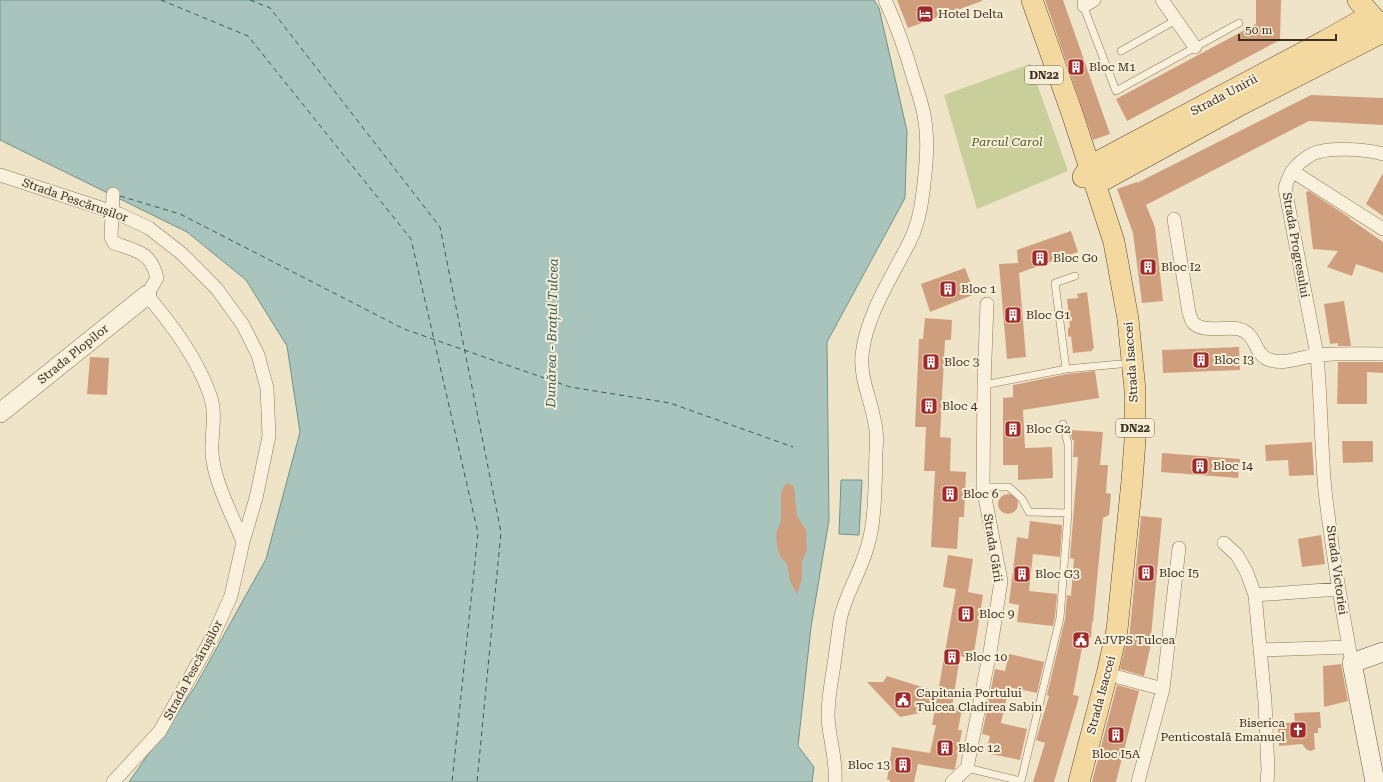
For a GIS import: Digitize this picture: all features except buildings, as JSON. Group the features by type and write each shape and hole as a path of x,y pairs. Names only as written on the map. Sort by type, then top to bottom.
{"main road":[{"name":"Strada Isaccei","path":"1018,0 1071,150 1088,179 1102,246 1115,321 1120,364 1121,441 1105,628 1093,683 1067,782"},
{"name":"Strada Isaccei","path":"1032,0 1088,179 1114,242 1128,319 1135,390 1135,440 1128,529 1117,630 1079,782"},
{"name":"Strada Unirii","path":"1088,179 1370,14"},
{"name":"Strada Unirii","path":"1088,179 1238,106 1383,32"}],"street":[{"path":"835,782 834,759 828,720 828,700 840,619 845,601 868,548 873,516 877,436 863,375 862,357 864,343 882,293 910,242 916,225 921,208 926,161 924,116 904,45 885,0"},
{"path":"1162,0 1195,47"},
{"path":"1292,171 1310,155 1326,151 1351,148 1371,150 1383,154"},
{"name":"Strada Progresului","path":"1316,355 1285,188 1292,171 1383,229"},
{"name":"Strada Pescărușilor","path":"0,175 113,212 149,228 181,253 217,289 243,325 258,355 267,388 269,436 256,498 243,542 231,596 214,636 160,731 114,782"},
{"path":"114,194 111,237 114,243 136,251 148,258 154,267 157,278 147,295 168,320 190,355 210,396 213,407 212,452 215,473 243,542"},
{"path":"1174,219 1189,313 1193,322 1199,327 1238,329 1246,332 1251,336 1259,353 1265,358 1271,360 1287,361 1316,355 1383,354"},
{"name":"Strada Plopilor","path":"0,413 147,295"},
{"name":"Strada Gării","path":"967,768 991,646 1001,581 983,487 984,384 987,304"},
{"name":"Strada Victoriei","path":"1316,355 1320,382 1325,490 1339,589 1375,782"},
{"path":"1224,543 1237,555 1247,573 1255,595 1266,709 1267,782"},
{"path":"1138,782 1163,689 1179,548"},
{"path":"1255,595 1339,589"},
{"path":"1260,650 1351,655 1383,652"},
{"path":"1107,674 1163,689"},
{"path":"952,782 967,768"}],"lane":[{"path":"1086,2 1116,91 1239,22"},
{"path":"1121,51 1176,20"},
{"path":"1066,369 1055,283 1075,276"},
{"path":"984,384 1066,369 1120,364"},
{"path":"967,768 1020,782 1060,618 1068,513 1068,444 1063,424"},
{"path":"983,487 1009,487 1022,499 1029,512 1068,513"}],"green space":[{"name":"Parcul Carol","path":"1030,64 1068,171 977,209 944,95"}],"water":[{"name":"Dunărea - Brațul Tulcea","path":"0,0 874,0 879,8 907,131 905,198 827,342 829,520 811,627 798,746 814,767 812,782 129,782 195,687 266,559 300,432 287,346 246,280 187,232 0,140"},
{"path":"841,480 862,480 859,535 839,534"}],"ferry route":[{"path":"161,0 248,36 411,239 478,533 452,782"},
{"path":"250,0 270,8 440,227 501,532 477,782"},
{"path":"120,196 180,214 404,329 570,387 670,403 793,447"}],"place":[{"name":"Hotel Delta","path":"925,14"},
{"name":"Bloc M1","path":"1076,67"},
{"name":"Bloc G0","path":"1040,258"},
{"name":"Bloc I2","path":"1148,267"},
{"name":"Bloc 1","path":"948,289"},
{"name":"Bloc G1","path":"1013,315"},
{"name":"Bloc I3","path":"1201,360"},
{"name":"Bloc 3","path":"931,362"},
{"name":"Bloc 4","path":"929,406"},
{"name":"Bloc G2","path":"1013,429"},
{"name":"Bloc I4","path":"1200,466"},
{"name":"Bloc 6","path":"950,494"},
{"name":"Bloc I5","path":"1146,573"},
{"name":"Bloc G3","path":"1022,574"},
{"name":"Bloc 9","path":"966,614"},
{"name":"AJVPS Tulcea","path":"1081,640"},
{"name":"Bloc 10","path":"952,657"},
{"name":"Capitania Portului Tulcea Cladirea Sabin","path":"903,700"},
{"name":"Biserica Penticostală Emanuel","path":"1298,730"},
{"name":"Bloc I5A","path":"1116,735"},
{"name":"Bloc 12","path":"945,748"},
{"name":"Bloc 13","path":"903,765"}]}
